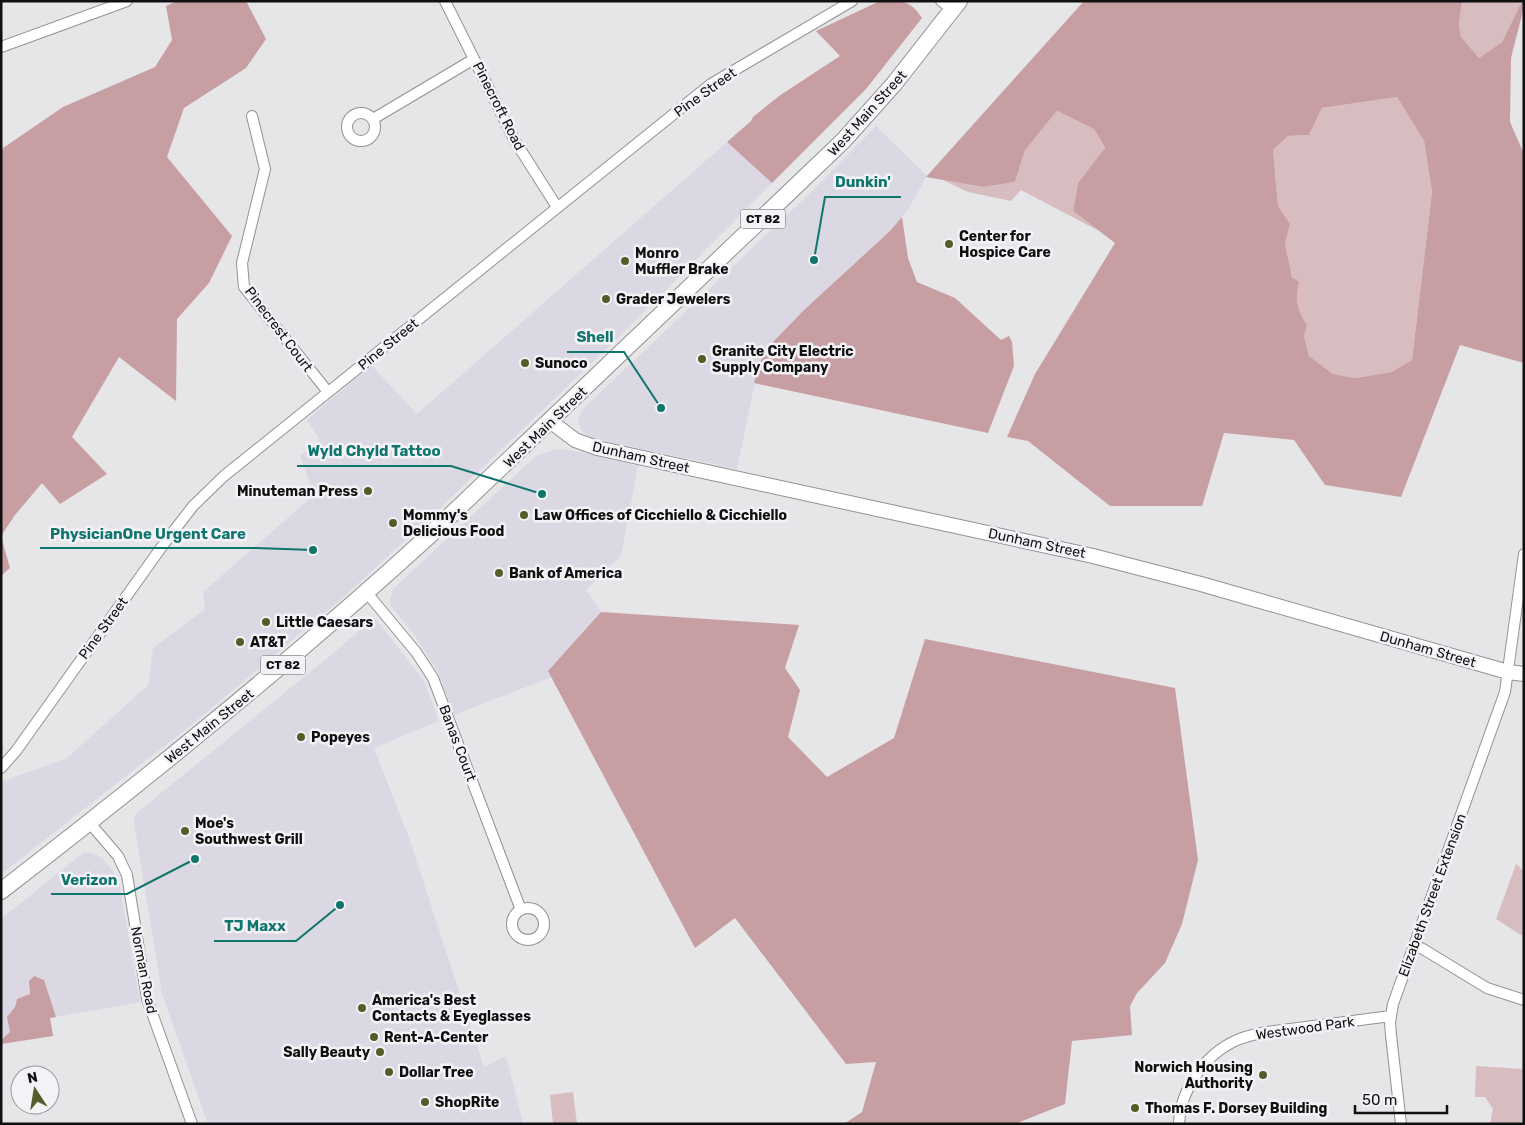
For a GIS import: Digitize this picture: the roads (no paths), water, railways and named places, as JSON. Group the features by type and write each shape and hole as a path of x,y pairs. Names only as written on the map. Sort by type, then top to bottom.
{"main road":[{"name":"West Main Street","path":"1,891 90,822 263,682 367,593 843,141 890,90 951,4"}],"street":[{"path":"1,47 126,1"},
{"name":"Pinecroft Road","path":"445,1 515,141 557,207"},
{"name":"Pine Street","path":"1,768 16,750 157,553 193,506 224,476 711,84 852,1"},
{"path":"373,119 474,59"},
{"name":"Pinecrest Court","path":"252,116 264,169 242,263 244,287 328,392"},
{"name":"Dunham Street","path":"550,421 575,440 597,448 1084,554 1200,584 1508,672 1524,674"},
{"name":"Elizabeth Street Extension","path":"1401,1124 1391,1035 1391,1016 1397,990 1502,700 1508,672 1524,554"},
{"name":"Banas Court","path":"367,593 416,652 433,678 522,910"},
{"name":"Norman Road","path":"90,822 113,849 125,870 129,882 147,999 192,1124"},
{"path":"1414,945 1487,988 1524,1000"},
{"name":"Westwood Park","path":"1180,1124 1184,1097 1197,1074 1211,1058 1235,1041 1247,1036 1267,1032 1391,1016"}],"place":[{"name":"Center for Hospice Care","path":"949,244"},
{"name":"Dunkin'","path":"814,260"},
{"name":"Monro Muffler Brake","path":"625,261"},
{"name":"Grader Jewelers","path":"606,299"},
{"name":"Granite City Electric Supply Company","path":"702,359"},
{"name":"Sunoco","path":"525,363"},
{"name":"Shell","path":"661,408"},
{"name":"Minuteman Press","path":"368,491"},
{"name":"Wyld Chyld Tattoo","path":"542,494"},
{"name":"Law Offices of Cicchiello & Cicchiello","path":"524,515"},
{"name":"Mommy's Delicious Food","path":"393,523"},
{"name":"PhysicianOne Urgent Care","path":"313,550"},
{"name":"Bank of America","path":"499,573"},
{"name":"Little Caesars","path":"266,622"},
{"name":"AT&T","path":"240,642"},
{"name":"Popeyes","path":"301,737"},
{"name":"Moe's Southwest Grill","path":"185,831"},
{"name":"Verizon","path":"195,859"},
{"name":"TJ Maxx","path":"340,905"},
{"name":"America's Best Contacts & Eyeglasses","path":"362,1008"},
{"name":"Rent-A-Center","path":"374,1037"},
{"name":"Sally Beauty","path":"380,1052"},
{"name":"Dollar Tree","path":"389,1072"},
{"name":"Norwich Housing Authority","path":"1263,1075"},
{"name":"ShopRite","path":"425,1102"},
{"name":"Thomas F. Dorsey Building","path":"1135,1108"}]}
